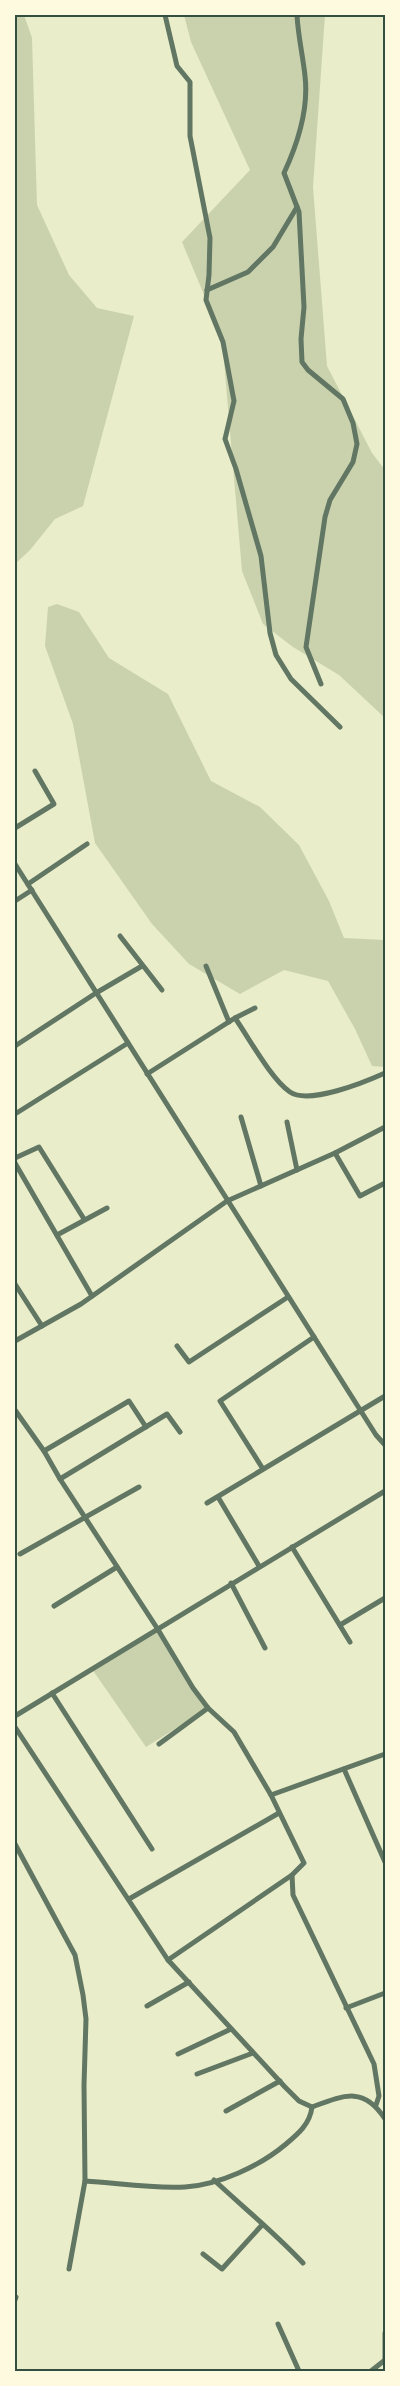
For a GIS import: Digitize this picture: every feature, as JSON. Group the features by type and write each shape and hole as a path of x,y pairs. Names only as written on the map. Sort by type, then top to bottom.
{"street":[{"path":"165,15 177,66 190,82 190,136 210,238 206,300 223,342 234,401 225,439 236,469 261,556 270,633 276,655 290,679 340,727"},
{"path":"297,15 305,78 304,116 296,148 284,173 297,207 304,307 301,339 302,362 308,370 343,399 353,423 357,444 353,462 330,500 325,517 306,647 321,684"},
{"path":"207,290 248,272 274,247 297,207"},
{"path":"15,828 54,804 34,770"},
{"path":"28,884 87,844"},
{"path":"15,864 314,1338 385,1445"},
{"path":"15,901 32,890"},
{"path":"120,936 162,990"},
{"path":"15,1046 96,993 142,966"},
{"path":"206,966 228,1022"},
{"path":"147,1074 228,1022 255,1008"},
{"path":"235,1018 280,1083 291,1093 304,1096 354,1086 385,1073"},
{"path":"15,1114 128,1043"},
{"path":"241,1117 260,1186"},
{"path":"287,1122 297,1170"},
{"path":"15,1341 92,1296 227,1201 335,1153 385,1127"},
{"path":"15,1158 39,1147 84,1219"},
{"path":"335,1153 360,1196 385,1183"},
{"path":"15,1163 92,1296"},
{"path":"57,1235 107,1208"},
{"path":"15,1284 42,1326"},
{"path":"177,1346 189,1362 288,1297"},
{"path":"264,1469 220,1401 314,1338"},
{"path":"206,1503 385,1396"},
{"path":"44,1451 129,1401 146,1427"},
{"path":"15,1410 44,1451 193,1688 208,1708 234,1732 271,1795 304,1863 292,1876 168,1960"},
{"path":"60,1479 168,1414 180,1432"},
{"path":"20,1554 139,1487"},
{"path":"15,1716 385,1490"},
{"path":"218,1497 259,1566"},
{"path":"292,1546 350,1642"},
{"path":"54,1606 116,1566"},
{"path":"231,1583 265,1648"},
{"path":"340,1625 385,1598"},
{"path":"52,1693 152,1849"},
{"path":"159,1744 208,1708"},
{"path":"15,1727 168,1960 253,2053 299,2101 312,2107 351,2095 364,2098 376,2105 385,2119"},
{"path":"271,1795 385,1754"},
{"path":"344,1768 385,1862"},
{"path":"129,1900 280,1813"},
{"path":"15,1844 75,1956 86,2018 84,2086 85,2180 69,2269"},
{"path":"292,1876 293,1895 374,2064 379,2096 376,2105"},
{"path":"147,2006 189,1982"},
{"path":"346,2008 385,1993"},
{"path":"178,2054 231,2029"},
{"path":"197,2074 253,2053"},
{"path":"226,2111 280,2081"},
{"path":"85,2180 173,2187 187,2187 214,2180 252,2167 273,2156 301,2132 311,2114 312,2107"},
{"path":"214,2180 262,2225 280,2239 303,2263"},
{"path":"203,2254 222,2269 262,2225"},
{"path":"278,2324 300,2371"},
{"path":"371,2371 385,2360 385,2333"}],"green space":[{"path":"15,15 24,15 32,38 37,205 69,275 97,308 134,316 83,506 55,519 30,550 15,564"},
{"path":"184,15 325,15 313,187 327,366 372,453 385,470 385,718 339,675 293,647 263,624 242,571 222,338 182,242 250,170 191,42"},
{"path":"57,604 79,612 109,658 168,694 211,781 260,807 299,845 329,901 344,938 385,940 385,1067 372,1066 355,1029 328,981 284,970 240,994 189,964 152,924 95,843 73,724 45,646 48,607"},
{"path":"157,1628 208,1708 146,1747 92,1669"}]}
